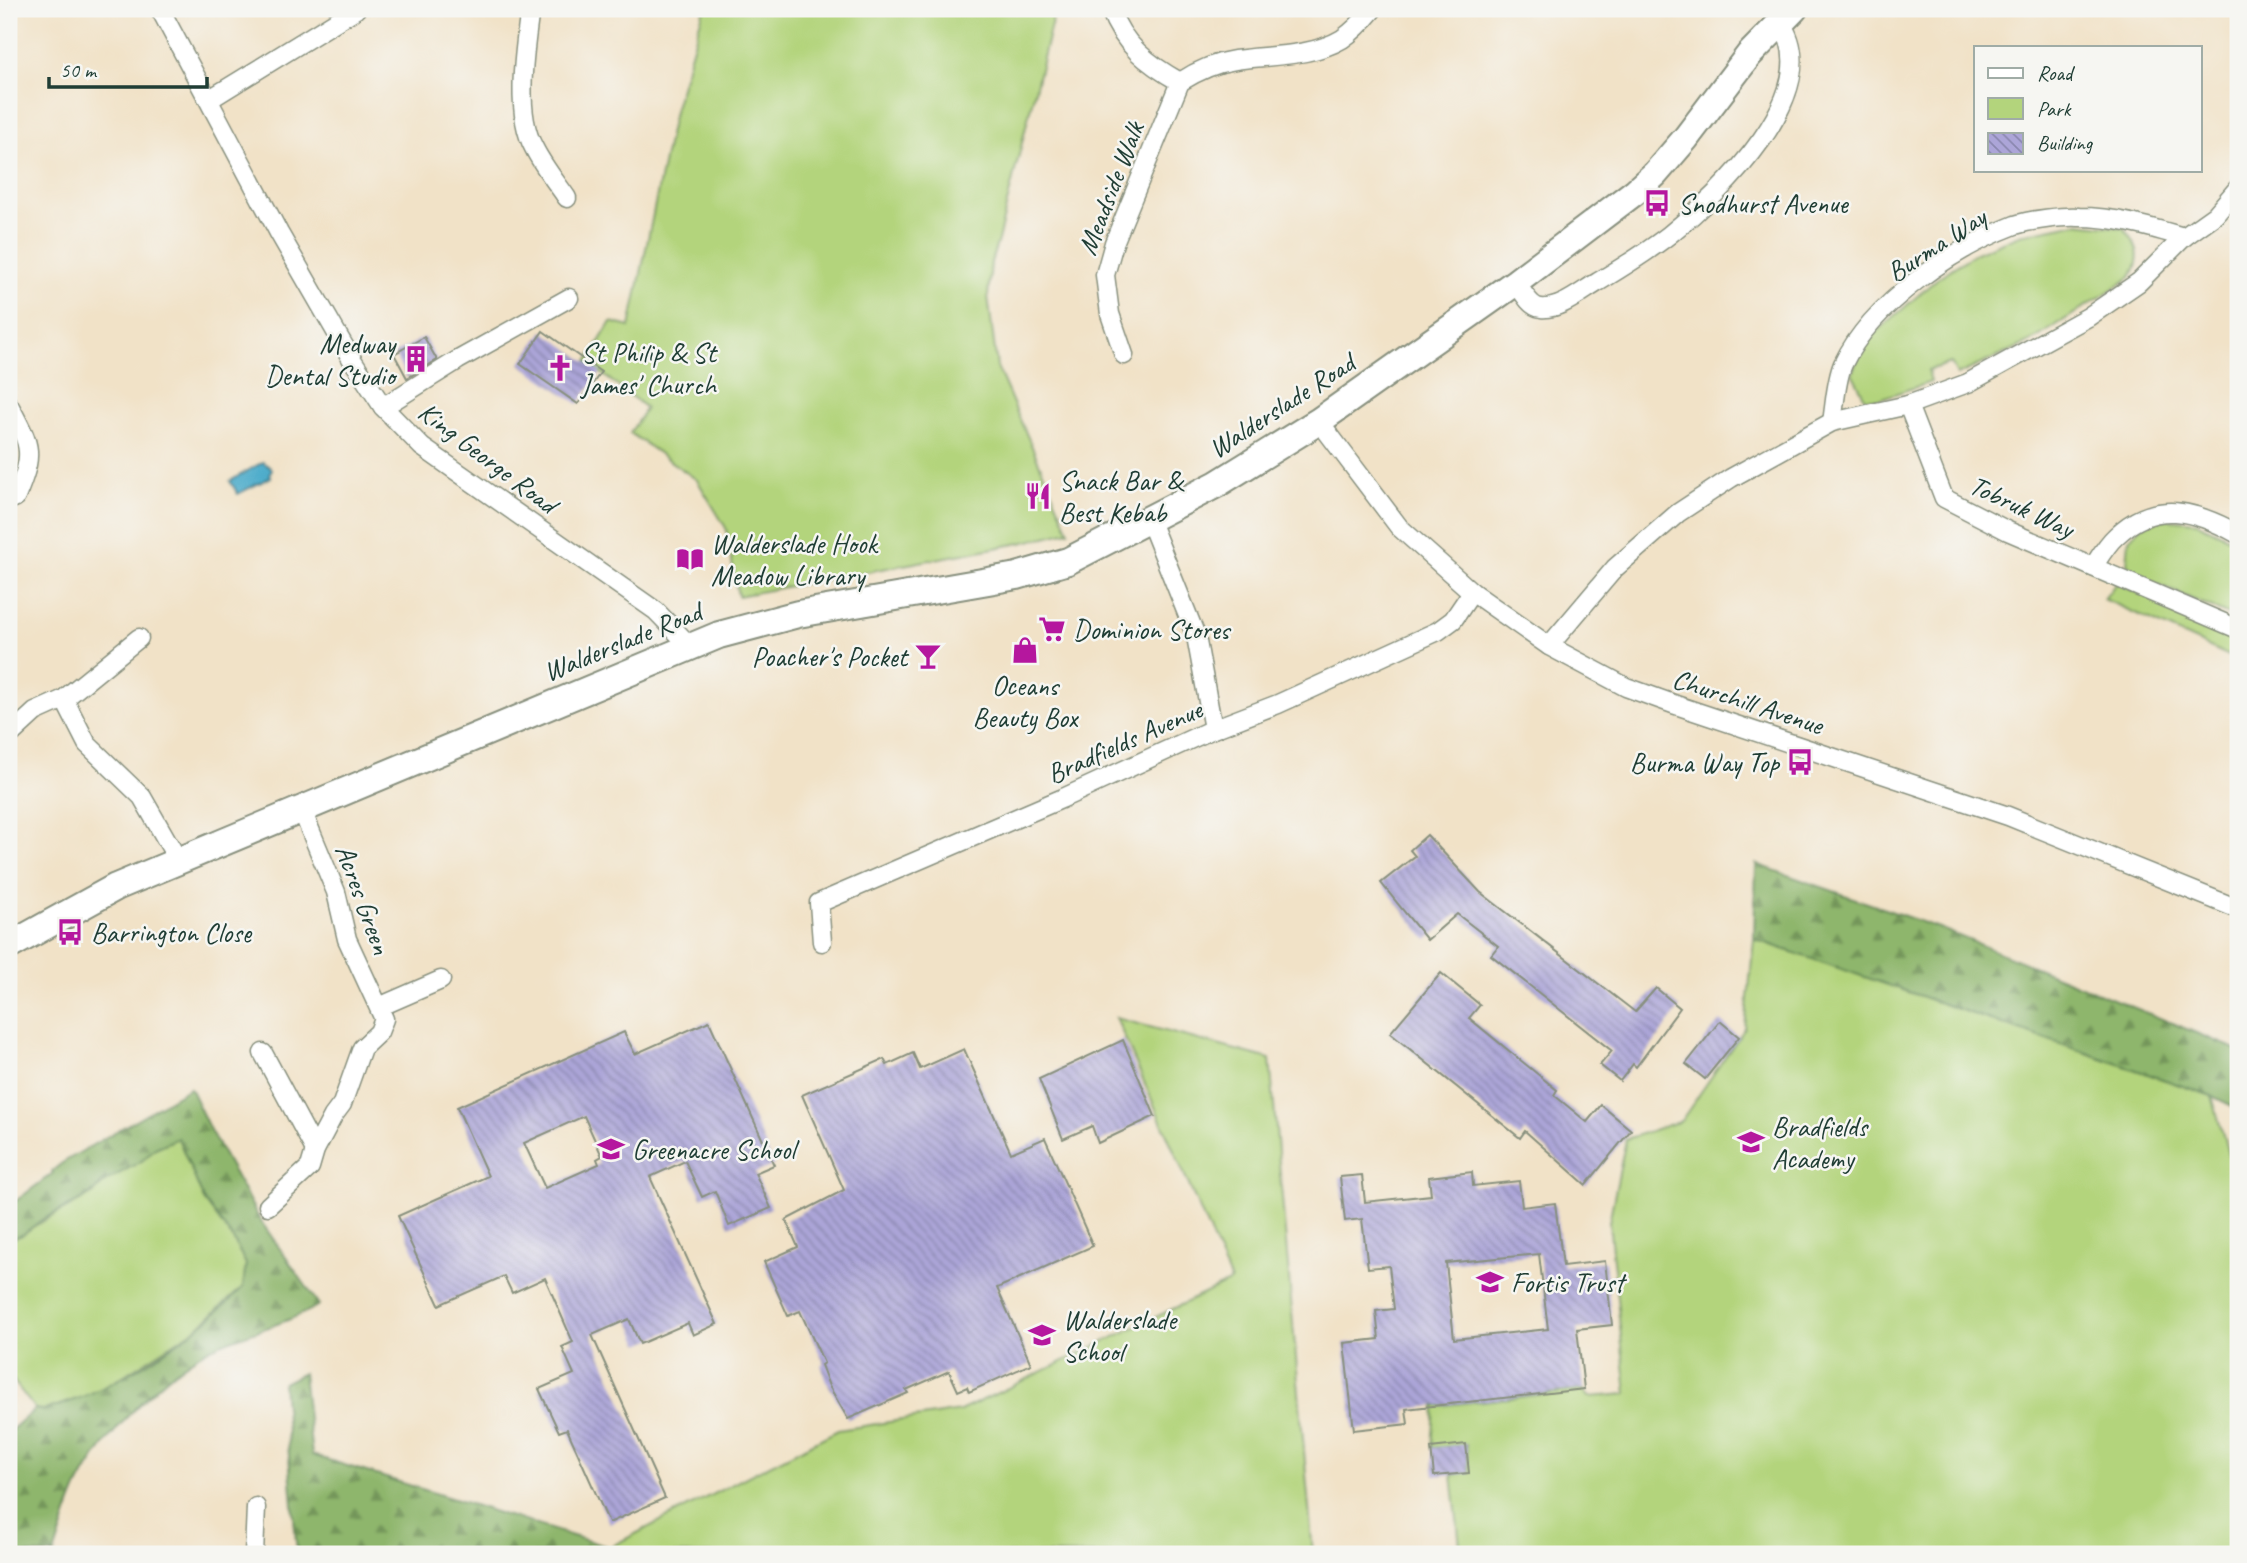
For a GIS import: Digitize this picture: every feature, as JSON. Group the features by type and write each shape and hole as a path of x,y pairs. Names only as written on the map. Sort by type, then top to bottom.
{"street":[{"name":"King George Road","path":"160,9 279,233 351,358 383,407 422,447 656,611 690,646"},
{"path":"209,99 356,9"},
{"path":"530,9 522,74 524,113 532,146 567,198"},
{"path":"1110,9 1132,47 1151,66 1180,82 1201,69 1232,60 1301,53 1340,40 1362,23 1373,9"},
{"name":"Walderslade Road","path":"9,946 116,887 719,635 798,614 1017,576 1068,561 1150,521 1217,484 1319,421 1516,282 1636,191 1655,174 1686,138 1749,55 1787,15"},
{"name":"Walderslade Road","path":"1516,282 1537,308 1546,308 1566,301 1645,253 1712,198 1765,134 1789,85 1794,58 1787,15"},
{"name":"Meadside Walk","path":"1124,355 1110,314 1105,275 1114,243 1180,82"},
{"path":"1549,646 1615,568 1678,513 1731,478 1832,422 1908,405 1968,383 2088,317 2139,282 2184,237 2215,215 2238,188"},
{"name":"Burma Way","path":"1832,422 1843,365 1870,323 1913,284 1967,248 2018,224 2078,217 2133,222 2184,237"},
{"path":"383,407 458,360 569,298"},
{"path":"9,405 28,441 28,468 16,497 9,500"},
{"name":"Tobruk Way","path":"1908,405 1944,498 2008,531 2238,629"},
{"name":"Churchill Avenue","path":"1319,421 1399,527 1472,592 1549,646 1626,687 2008,816 2238,909"},
{"name":"Tobruk Way","path":"2093,567 2114,538 2130,523 2157,512 2179,512 2207,517 2238,534"},
{"path":"1150,521 1196,636 1213,729"},
{"name":"Bradfields Avenue","path":"821,942 819,903 1061,799 1213,729 1278,704 1438,631 1452,620 1472,592"},
{"path":"9,736 35,712 64,699 139,638"},
{"path":"64,699 87,744 142,797 178,860"},
{"name":"Acres Green","path":"301,808 330,876 347,939 379,1007"},
{"path":"268,1206 310,1167 315,1150 342,1104 362,1048 379,1032 384,1019 379,1007 441,980"},
{"path":"263,1053 315,1150"},
{"path":"254,1554 256,1507"}],"green space":[{"path":"704,9 1055,9 991,262 988,296 997,367 1069,531 1021,543 738,596 726,528 697,480 630,433 646,408 587,362 611,322 630,327 674,111"},
{"path":"2077,223 2124,228 2133,241 2138,257 2131,277 2030,342 1957,375 1951,363 1928,370 1931,382 1879,399 1865,398 1852,373 1864,343 1939,277 1976,253 2019,235"},
{"path":"2166,519 2196,522 2238,542 2238,619 2145,579 2127,564 2129,539 2143,525"},
{"path":"2116,583 2238,636 2238,660 2104,599"},
{"path":"1756,864 1939,928 2238,1050 2238,1109 2212,1096 1754,939"},
{"path":"1754,939 2212,1096 2238,1188 2238,1381 2231,1554 1461,1554 1452,1475 1469,1472 1466,1445 1432,1448 1435,1406 1584,1390 1589,1397 1627,1394 1609,1222 1626,1139 1681,1121 1745,1028"},
{"path":"1116,1018 1270,1059 1313,1554 630,1554 608,1548 838,1430 960,1411 1231,1281"},
{"path":"190,1088 260,1220 319,1305 209,1349 173,1373 121,1424 93,1461 73,1497 54,1554 9,1554 9,1432 35,1409 51,1408 89,1394 136,1369 184,1338 243,1287 246,1264 233,1239 204,1200 178,1138 155,1148 143,1160 106,1181 84,1199 43,1219 22,1235 9,1240 9,1206 62,1163"},
{"path":"178,1138 204,1200 233,1239 246,1264 243,1287 196,1329 107,1386 43,1411 35,1409 9,1375 9,1240 94,1193 106,1181 143,1160 155,1148"},
{"path":"303,1373 312,1455 631,1554 297,1554 283,1383"}],"water":[{"path":"263,462 272,469 269,474 271,477 238,494 230,481"}],"building":[{"name":"St Philip & St James' Church","path":"543,331 601,372 578,404 520,364"},
{"name":"Medway Dental Studio","path":"424,337 437,360 407,378 394,354"},
{"path":"1427,835 1480,892 1635,1012 1656,988 1680,1008 1636,1067 1633,1064 1620,1081 1600,1065 1612,1051 1491,955 1498,946 1457,914 1427,940 1381,883 1415,856 1410,850"},
{"path":"1441,973 1480,1005 1469,1018 1557,1090 1554,1095 1587,1122 1601,1105 1631,1130 1586,1185 1525,1131 1520,1138 1390,1033"},
{"path":"709,1021 774,1165 755,1173 771,1208 729,1226 715,1191 702,1197 685,1161 650,1177 717,1324 693,1335 688,1323 640,1344 629,1319 592,1335 665,1498 609,1523 567,1429 559,1432 539,1389 574,1374 562,1347 573,1342 545,1278 512,1293 504,1276 439,1305 398,1216 488,1176 457,1107 624,1032 635,1054","holes":["584,1116 602,1156 597,1159 599,1164 545,1188 524,1143"]},
{"path":"1720,1021 1739,1037 1705,1079 1686,1064"},
{"path":"1123,1040 1155,1116 1098,1143 1092,1126 1063,1139 1039,1079"},
{"path":"964,1049 1011,1153 1045,1138 1093,1246 997,1288 1031,1364 969,1392 967,1387 958,1391 949,1371 906,1390 908,1393 848,1419 829,1386 821,1365 824,1363 800,1311 788,1316 764,1262 798,1247 786,1220 844,1190 802,1095 884,1059 887,1065 913,1053 920,1069"},
{"path":"1472,1172 1473,1186 1519,1181 1522,1207 1555,1203 1563,1266 1605,1261 1612,1325 1577,1329 1584,1389 1406,1409 1408,1424 1354,1430 1344,1343 1379,1339 1376,1311 1394,1309 1389,1266 1368,1268 1362,1219 1345,1221 1340,1177 1362,1175 1365,1202 1431,1195 1429,1177","holes":["1539,1254 1548,1329 1454,1339 1446,1263"]},
{"path":"1466,1444 1469,1473 1434,1476 1431,1448"}],"place":[{"name":"Snodhurst Avenue","path":"1657,203"},
{"name":"Medway Dental Studio","path":"416,359"},
{"name":"St Philip & St James' Church","path":"560,368"},
{"name":"Snack Bar & Best Kebab","path":"1038,496"},
{"name":"Walderslade Hook Meadow Library","path":"690,559"},
{"name":"Dominion Stores","path":"1052,629"},
{"name":"Oceans Beauty Box","path":"1025,650"},
{"name":"Poacher's Pocket","path":"928,656"},
{"name":"Burma Way Top","path":"1800,762"},
{"name":"Barrington Close","path":"70,932"},
{"name":"Bradfields Academy","path":"1751,1142"},
{"name":"Greenacre School","path":"611,1149"},
{"name":"Fortis Trust","path":"1490,1282"},
{"name":"Walderslade School","path":"1042,1335"}]}
